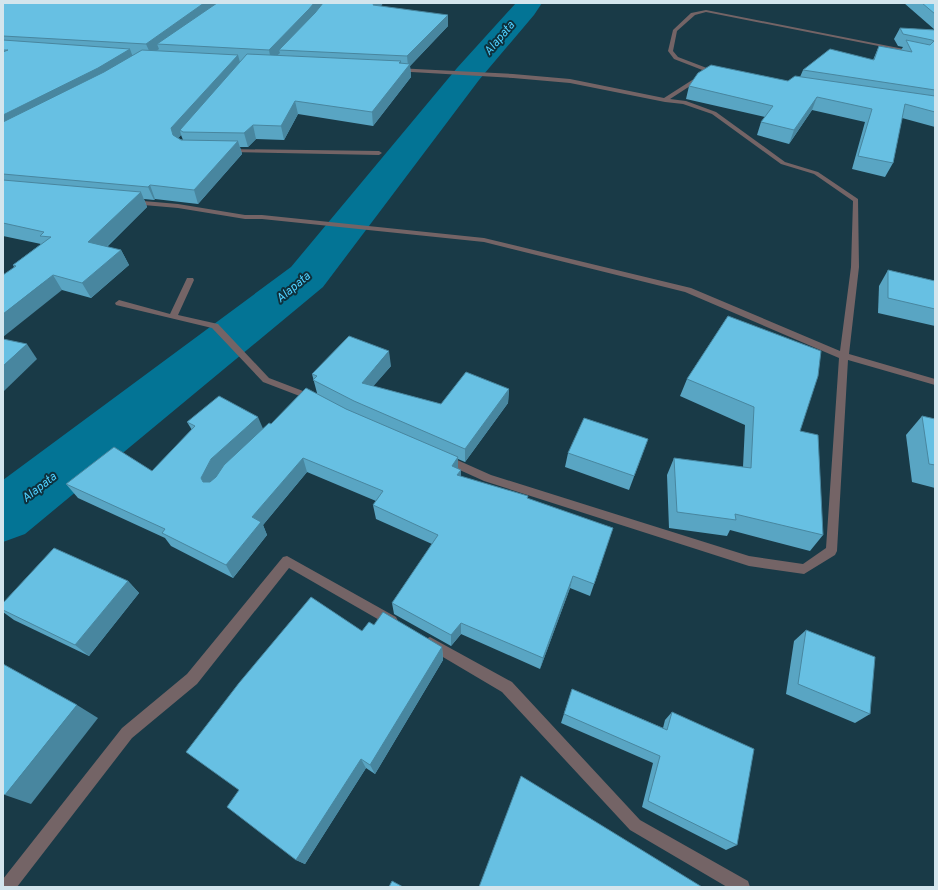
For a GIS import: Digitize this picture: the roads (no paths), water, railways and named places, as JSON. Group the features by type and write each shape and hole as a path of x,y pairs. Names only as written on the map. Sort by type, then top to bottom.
{"street":[{"path":"665,100 713,71 676,58 670,51 675,31 693,14 706,11 916,52"},
{"path":"390,70 513,76 570,82 665,100 684,102 714,113 783,163 816,173 856,200 855,267 844,356 831,551 804,569 749,561 488,478 438,456"},
{"path":"225,150 378,153"},
{"path":"122,201 178,206 245,217 262,217 484,240 688,290 844,356 935,382"},
{"path":"173,317 190,280"},
{"path":"119,303 215,326 266,380 308,395 320,402"},
{"path":"297,406 308,395"},
{"path":"8,887 127,733 192,679 287,561 400,625"},
{"path":"420,637 507,687 635,825 742,887"}],"waterway":[{"name":"Alapata","path":"3,515 307,277 468,74 525,10 529,3"}]}
